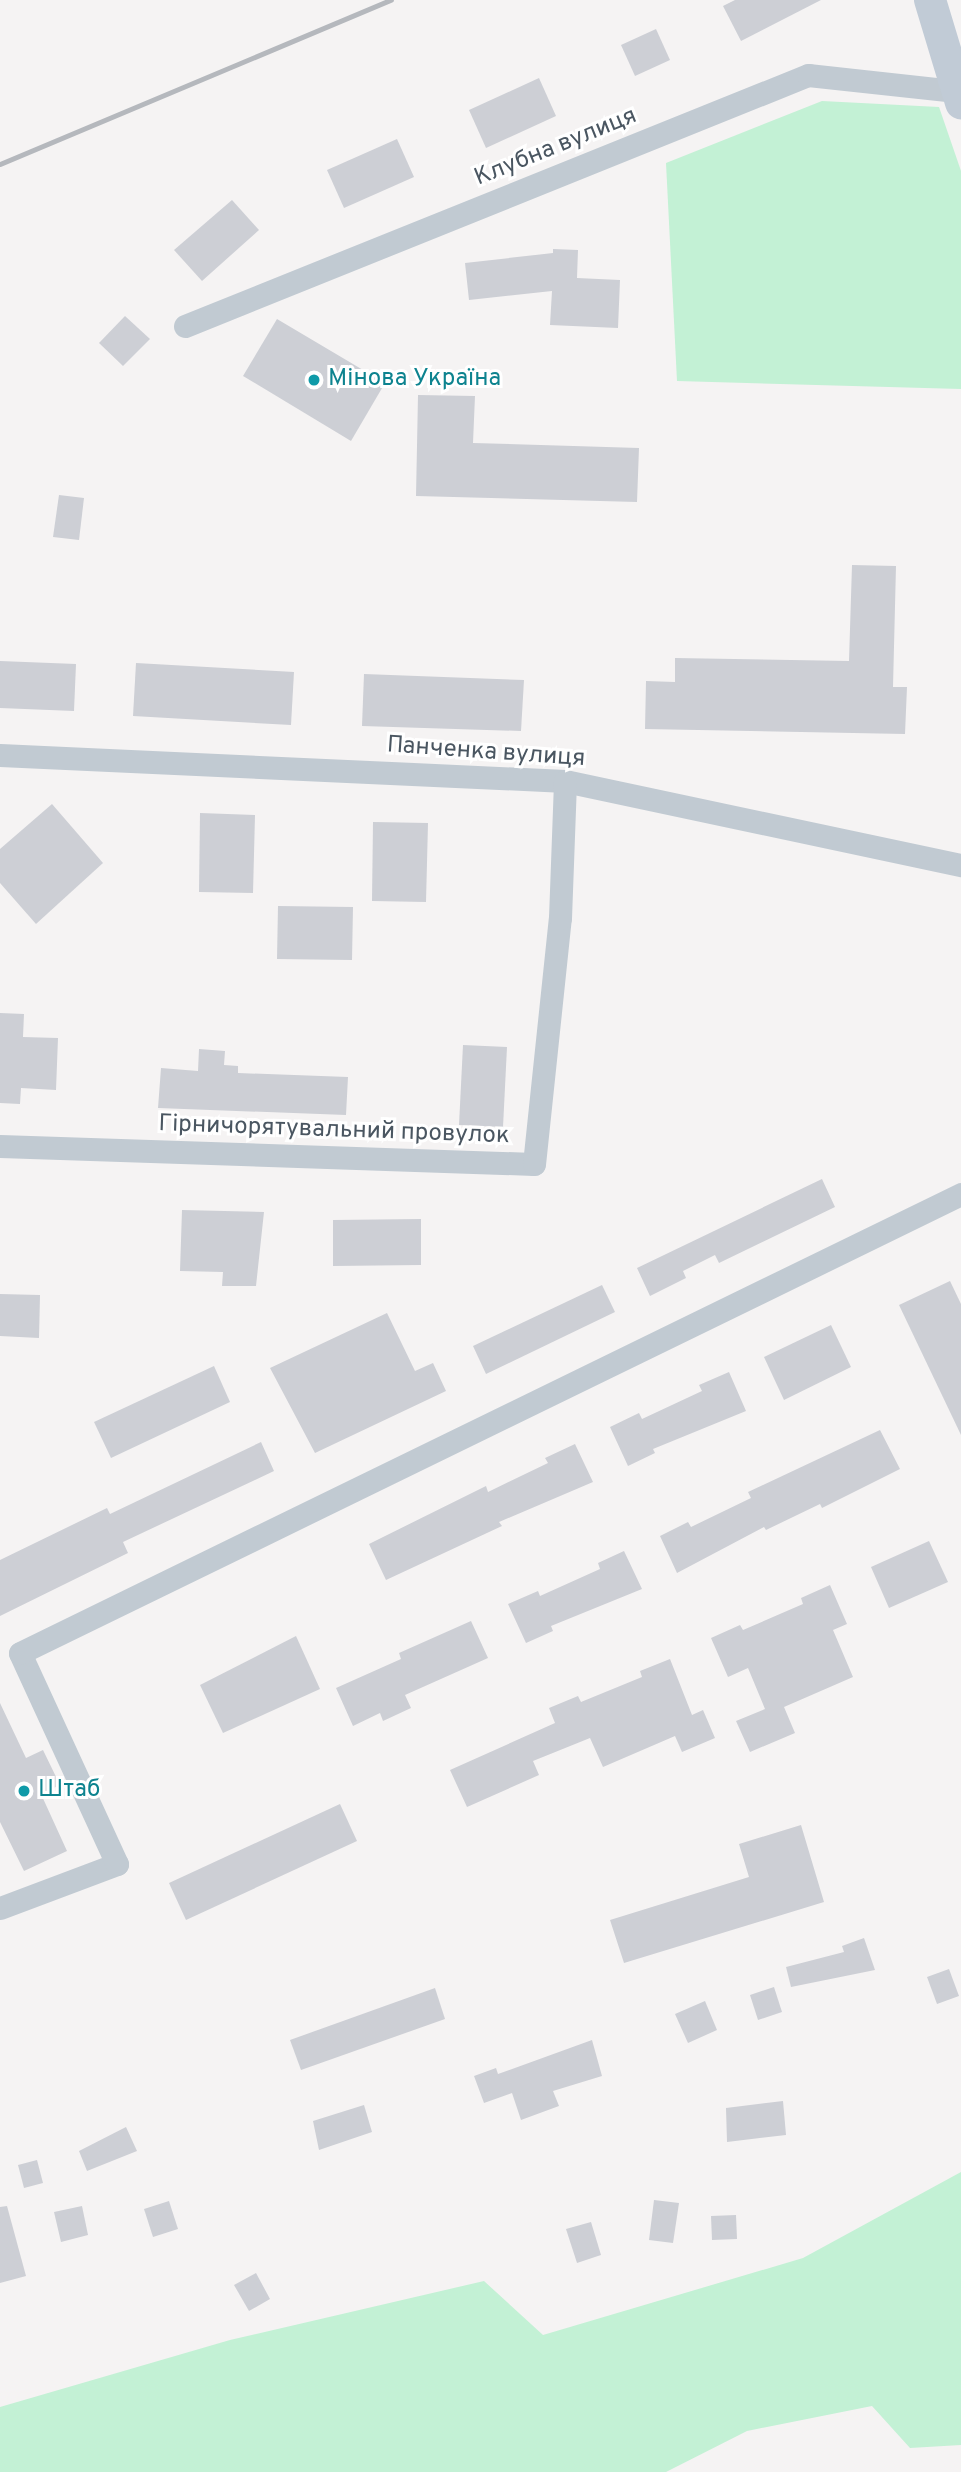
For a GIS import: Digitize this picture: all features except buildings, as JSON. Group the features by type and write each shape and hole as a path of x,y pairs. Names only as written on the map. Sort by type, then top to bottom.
{"street":[{"path":"930,0 959,97"},
{"name":"Клубна вулиця","path":"185,327 808,75 959,97"},
{"name":"Панченка вулиця","path":"0,755 565,781 961,865"},
{"name":"Гірничорятувальний провулок","path":"0,1146 534,1164 561,918 565,781"},
{"path":"0,1908 117,1864 20,1653 961,1194"}],"green space":[{"path":"822,101 939,107 961,171 961,389 677,381 666,163"},
{"path":"961,2172 961,2445 910,2448 872,2406 747,2431 666,2472 0,2472 0,2407 230,2340 484,2281 543,2335 803,2258"}],"railway":[{"path":"0,164 391,0"}],"place":[{"name":"Мінова Україна","path":"314,380"},
{"name":"Штаб","path":"24,1791"}]}
